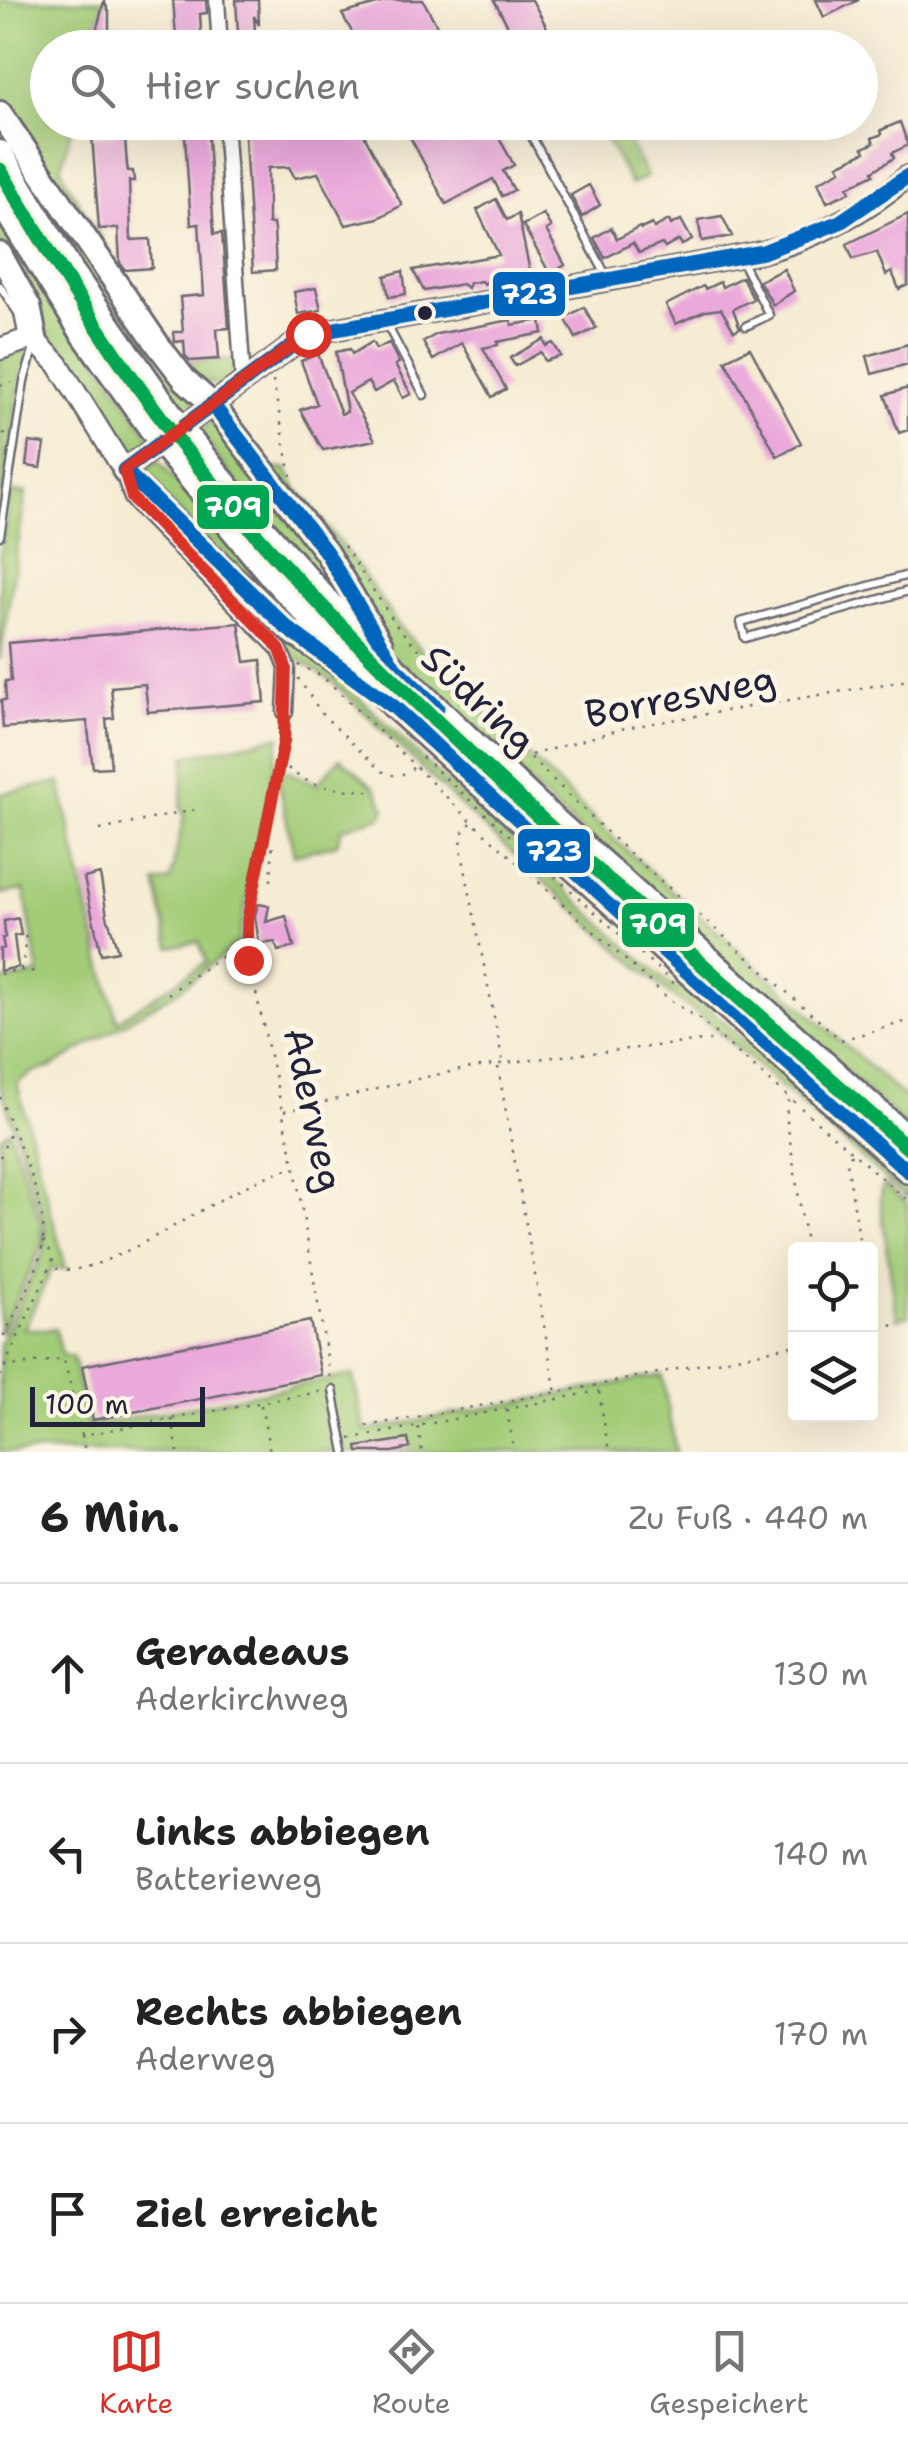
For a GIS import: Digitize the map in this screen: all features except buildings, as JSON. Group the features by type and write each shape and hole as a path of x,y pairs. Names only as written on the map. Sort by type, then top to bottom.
{"main road":[{"path":"0,113 158,345 212,404 326,552 395,668"},
{"name":"Südring","path":"0,152 72,272 181,427 293,564 395,668 550,814 908,1138"},
{"name":"Südring","path":"0,202 80,330 160,442 274,580 394,708 908,1171"},
{"path":"0,254 29,307 36,328 29,341"},
{"path":"124,470 287,628 394,708"}],"street":[{"path":"217,0 219,30"},
{"path":"226,140 243,381"},
{"path":"124,470 308,334 608,281 800,242 866,210 908,176"},
{"path":"0,349 29,341 58,364 124,470 132,498 280,650 286,667 286,712"}],"lane":[{"path":"534,140 608,281"},
{"path":"739,256 768,315 746,326"},
{"path":"0,286 29,341 0,536"},
{"path":"385,320 424,395"},
{"path":"908,575 740,622 744,638 908,591"},
{"path":"246,940 286,712"},
{"path":"333,1390 345,1452"}],"path":[{"path":"270,361 288,468 296,485"},
{"path":"0,385 24,381"},
{"path":"340,540 399,629 615,840 841,1040 908,1021"},
{"path":"286,667 300,665 317,673 472,822 670,1000 720,1038 908,1201"},
{"path":"286,667 297,676 322,714 380,770 392,776 404,774 414,766"},
{"name":"Borresweg","path":"530,756 625,728 908,680"},
{"path":"280,760 304,781 318,786 371,791"},
{"path":"100,830 194,810"},
{"path":"472,822 462,834 461,848 556,1393"},
{"path":"18,970 24,964 26,932"},
{"path":"168,994 246,940"},
{"name":"Aderweg","path":"246,940 295,1168 333,1390"},
{"path":"0,974 18,970 38,972"},
{"path":"282,1112 432,1077 558,1055 720,1038"},
{"path":"0,1097 39,1206 42,1241 32,1274 0,1343"},
{"path":"790,1098 786,1115 806,1242"},
{"path":"0,1157 11,1130"},
{"path":"851,1153 847,1162 859,1242"},
{"path":"52,1264 66,1271 101,1262 141,1244 230,1192 295,1168"},
{"path":"0,1376 52,1264 48,1246 42,1241"},
{"path":"878,1328 895,1324"},
{"path":"366,1426 788,1347"},
{"path":"4,1367 67,1362 85,1452"},
{"path":"598,1385 609,1452"},
{"path":"82,1435 333,1390"},
{"path":"343,1440 599,1391"},
{"path":"261,1403 270,1452"},
{"path":"506,1409 514,1452"},
{"path":"172,1419 178,1452"},
{"path":"417,1426 422,1452"}],"green space":[{"path":"0,0 104,0 96,30 30,30 30,140 68,140 61,168 120,270 185,362 238,359 239,371 233,381 221,385 197,381 195,401 181,409 49,224 0,132"},
{"path":"607,140 627,140 647,176 631,185"},
{"path":"0,214 152,439 135,454 123,453 45,331 20,313 0,283"},
{"path":"26,348 29,352 20,379 0,513 0,355"},
{"path":"222,412 271,470 286,468 295,486 360,569 399,627 615,840 908,1101 908,1129 398,665 252,505 199,432"},
{"path":"158,460 315,642 140,474"},
{"path":"10,492 26,493 0,660 0,555"},
{"path":"158,522 318,657 430,767 673,988 686,988 906,1184 908,1199 699,1014 664,990 464,809 333,682 288,652"},
{"path":"280,736 238,943 179,990 50,1068 35,1071 17,1083 66,1269 52,1268 24,1329 55,1329 62,1355 73,1358 88,1426 353,1375 365,1431 662,1375 676,1452 0,1452 0,1344 45,1249 45,1224 0,1085 0,982 39,974 24,890 0,894 0,794 60,782 117,1021 206,962 199,941 170,947 156,883 170,881 184,816 181,807 185,756"},
{"path":"340,758 376,789 385,809 381,817 342,828 337,844 294,855 278,779 281,772 317,784"},
{"path":"9,1130 41,1224 43,1242 0,1334 0,1137"},
{"path":"884,1184 908,1205 908,1316 897,1319 880,1200"}],"transit line":[{"name":"709","path":"0,170 124,367 208,478 299,582 495,776 908,1148"},
{"name":"723","path":"908,176 840,222 763,252 308,334 124,470 287,628 394,707 908,1171"},
{"name":"723","path":"212,404 326,552 395,668 437,708"}],"route":[{"path":"248,960 246,930 284,740 285,659 272,640 142,510 126,485 124,470 308,334"}]}
